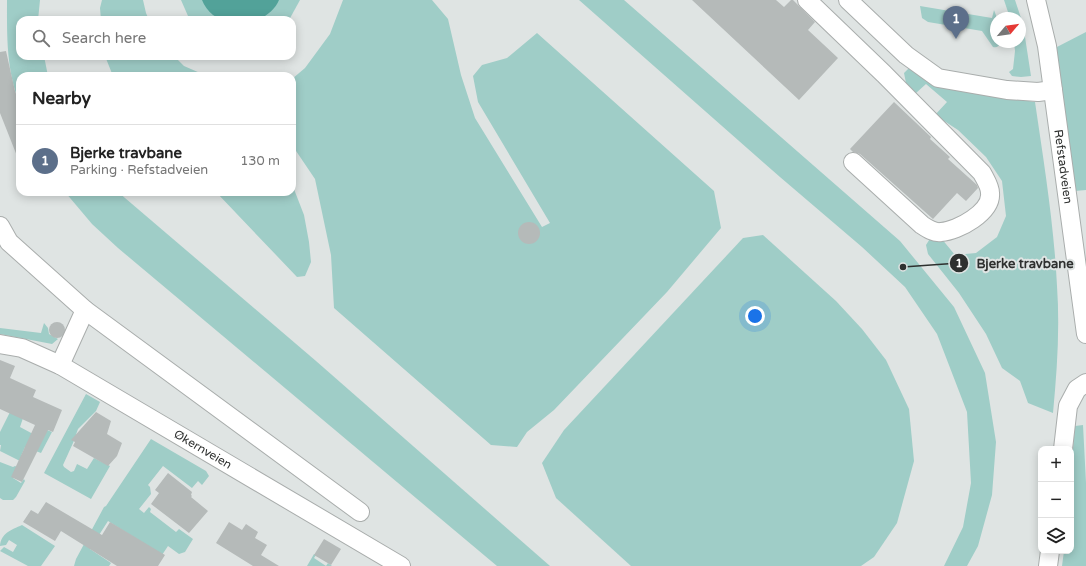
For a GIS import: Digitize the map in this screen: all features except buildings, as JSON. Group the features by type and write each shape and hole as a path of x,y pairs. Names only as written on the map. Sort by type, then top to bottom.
{"street":[{"path":"807,0 884,74 982,173 987,182 990,193 989,203 983,212 969,222 952,230 940,233 932,231 922,225 853,162"},
{"path":"848,0 906,55 938,78 1007,90 1038,92 1053,90"},
{"name":"Refstadveien","path":"1036,0 1047,46 1086,334"},
{"path":"884,74 906,55"},
{"path":"0,226 4,247 85,310 360,512"},
{"path":"60,366 85,310"},
{"name":"Økernveien","path":"0,344 22,348 60,366 401,566"},
{"path":"1063,446 1068,406 1076,389 1086,383"},
{"path":"1048,566 1050,554"}],"shaded area":[{"path":"7,0 40,0 38,16 16,16 16,60 45,60 47,72 16,72 16,94 12,79 7,40"},
{"path":"102,0 143,0 147,16 101,16 100,8"},
{"path":"181,0 300,0 291,16 188,16"},
{"path":"202,0 279,0 273,9 265,16 214,16 205,6"},
{"path":"343,0 432,0 448,19 461,75 475,118 542,227 550,223 478,102 473,76 482,65 507,58 537,33 714,191 721,228 667,292 554,410 527,432 517,447 491,445 334,308 331,255 315,179 296,151 296,76 305,68 330,34"},
{"path":"579,0 624,0 900,241 954,307 985,373 996,442 992,495 978,546 967,566 944,566 963,527 971,483 967,412 937,334 905,287 862,247"},
{"path":"1004,0 1015,0 1019,12 1008,12"},
{"path":"920,6 990,18 990,43 982,31 928,22 922,18"},
{"path":"1086,32 1086,190 1075,191 1055,48"},
{"path":"1026,44 1031,76 1012,76 1009,72 1013,69 1015,48 1026,48"},
{"path":"107,60 178,60 184,66 198,72 111,72"},
{"path":"910,67 941,87 1035,102 1056,263 1058,350 1053,413 1028,403 1020,381 1002,368 986,334 959,293 928,254 926,245 931,237 941,238 955,255 976,253 997,237 1006,216 1002,181 986,157 958,130 935,115 947,102 926,84 916,93 906,83 904,73"},
{"path":"296,194 304,215 311,262 305,276 297,277 220,196 296,196"},
{"path":"68,196 123,196 316,361 550,566 497,566 118,248 92,224"},
{"path":"763,235 836,301 862,329 886,360 909,409 914,461 897,523 874,557 861,566 631,566 556,498 542,463 564,430 743,238"},
{"path":"44,323 48,328 49,334 58,339 52,344 0,334 0,328 41,333"},
{"path":"86,394 100,402 96,411 78,429 63,465 71,472 74,471 77,464 87,469 94,458 110,466 91,499 44,473"},
{"path":"10,412 23,418 20,427 33,434 37,426 52,432 41,453 25,447 21,456 32,462 26,464 0,451 0,432"},
{"path":"1083,425 1086,483 1086,566 1062,566 1064,554 1074,554 1073,446 1075,426"},
{"path":"151,439 206,471 209,476 202,485 198,481 192,488 163,466 148,485 150,487 151,494 139,509 144,513 149,507 151,509 150,512 176,532 179,529 193,539 185,552 179,554 168,546 162,555 108,521 90,549 111,563 109,566 74,566 76,559 104,507"},
{"path":"0,462 17,467 13,478 21,483 24,479 25,481 13,500 3,500 0,498"},
{"path":"22,525 55,546 41,566 28,566 0,551 4,547 13,552 17,545 9,540 6,545 0,546 2,538 7,532"},
{"path":"314,554 316,555 314,558 326,566 307,566"}],"place":[{"name":"Bjerke travbane","path":"956,39"},
{"name":"Bjerke travbane","path":"903,267"}]}
